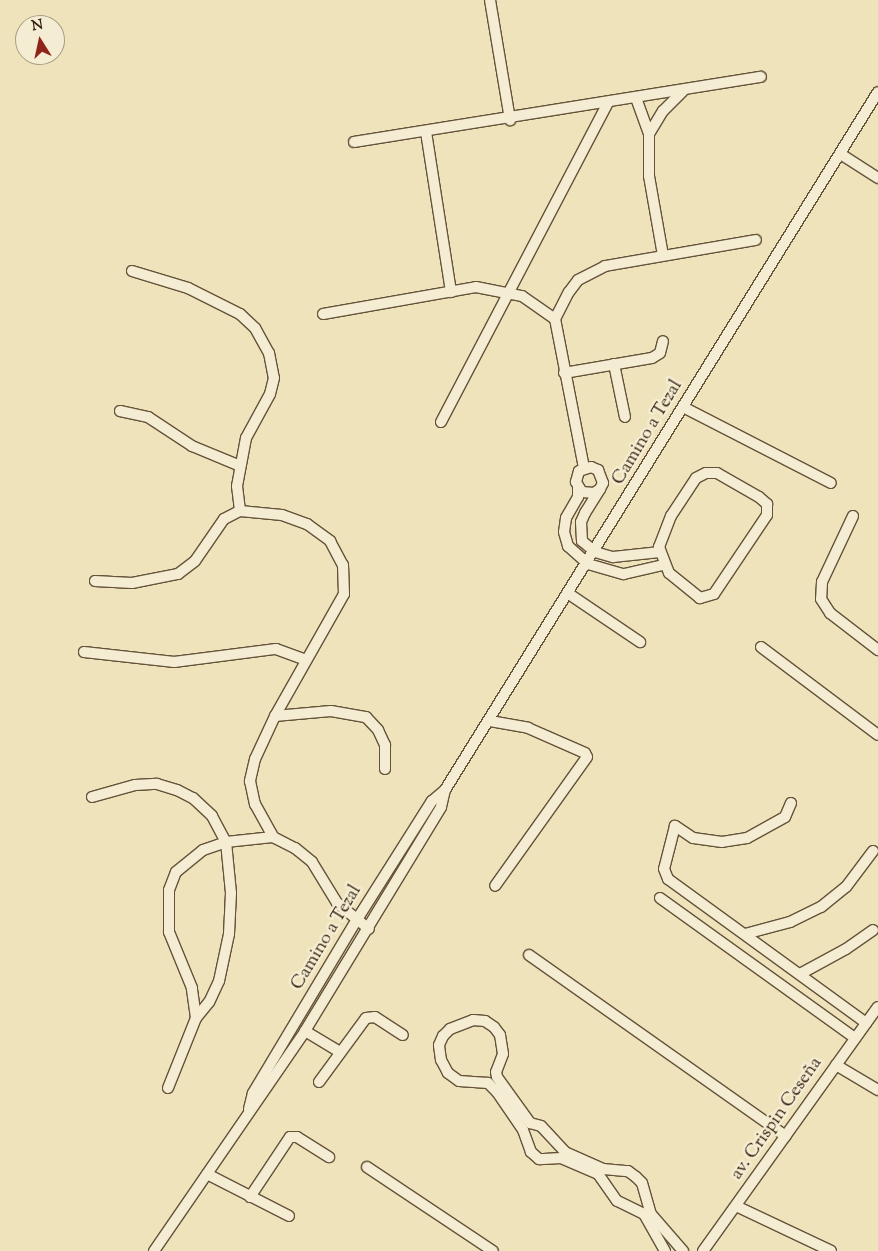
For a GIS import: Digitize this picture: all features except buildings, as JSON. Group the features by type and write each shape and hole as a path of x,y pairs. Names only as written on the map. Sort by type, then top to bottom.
{"street":[{"path":"490,0 510,120"},
{"path":"354,142 510,120 761,77"},
{"path":"649,134 663,111 683,91"},
{"name":"Camino a Tezal","path":"154,1251 249,1110 262,1098 369,929 441,807 446,790 842,154 878,92"},
{"path":"636,98 649,134 649,176 663,255"},
{"path":"441,422 507,292 608,103"},
{"path":"426,132 451,292"},
{"path":"842,154 878,178"},
{"path":"584,468 555,319 569,292 589,272 605,266 756,240"},
{"path":"132,271 188,288 240,314 256,328 269,353 274,378 270,394 246,438 237,486 240,511"},
{"path":"323,314 476,287 522,296 555,319"},
{"path":"564,373 657,356 663,342"},
{"path":"614,364 625,417"},
{"path":"683,407 830,483"},
{"path":"120,411 148,417 192,446 240,466"},
{"path":"584,468 576,476 578,497 566,518 564,532 568,546 588,564 624,574 663,565"},
{"path":"584,468 598,470 602,476 600,489 581,522 582,541 595,552 623,558 660,552"},
{"path":"717,474 767,504 767,515 714,594 708,598 700,598 682,584 663,565 660,552 662,533 696,478 717,474"},
{"path":"578,488 588,494 600,489"},
{"path":"95,582 132,583 178,574 195,561 224,519 240,511 282,515 307,524 330,542 344,565 344,594 275,716 255,759 250,781 255,804 273,837"},
{"path":"853,516 822,582 821,599 830,613 878,650"},
{"path":"569,594 640,642"},
{"path":"761,647 878,735"},
{"path":"84,652 174,662 276,649 306,660"},
{"path":"275,716 331,711 366,718 378,730 385,745 385,769"},
{"path":"490,721 528,728 585,753 587,757 495,886"},
{"path":"92,797 135,785 157,784 177,790 193,798 212,816 226,842 231,894 226,954 216,988 196,1018 168,1088"},
{"name":"Camino a Tezal","path":"249,1110 253,1093 356,921 432,801 446,790"},
{"path":"792,803 785,817 747,838 722,842 693,838 675,826 664,869 668,878 866,1023"},
{"path":"196,1018 192,988 169,932 169,890 176,872 187,861 203,850 226,842 273,837 295,848 312,862 337,903 356,921 369,929"},
{"path":"746,934 790,922 821,908 846,887 873,851"},
{"path":"660,898 855,1038"},
{"path":"800,974 846,950 873,930"},
{"path":"529,955 786,1136"},
{"name":"av. Crispin Ceseña","path":"703,1251 878,1007"},
{"path":"319,1082 366,1018 374,1017 403,1035"},
{"path":"666,1251 644,1214 617,1201 598,1174 561,1158 539,1159 531,1152 523,1130 497,1092 488,1084 459,1081 448,1073 441,1060 439,1045 443,1036 450,1029 473,1020 485,1021 494,1027 500,1035 503,1054 496,1072 497,1078 530,1123 541,1126 565,1152 603,1169 628,1171 636,1176 642,1183 651,1214 683,1251"},
{"path":"305,1031 340,1052"},
{"path":"836,1065 878,1090"},
{"path":"250,1197 290,1137 297,1137 329,1157"},
{"path":"367,1167 493,1251"},
{"path":"207,1174 289,1216"},
{"path":"736,1206 831,1251"}]}
